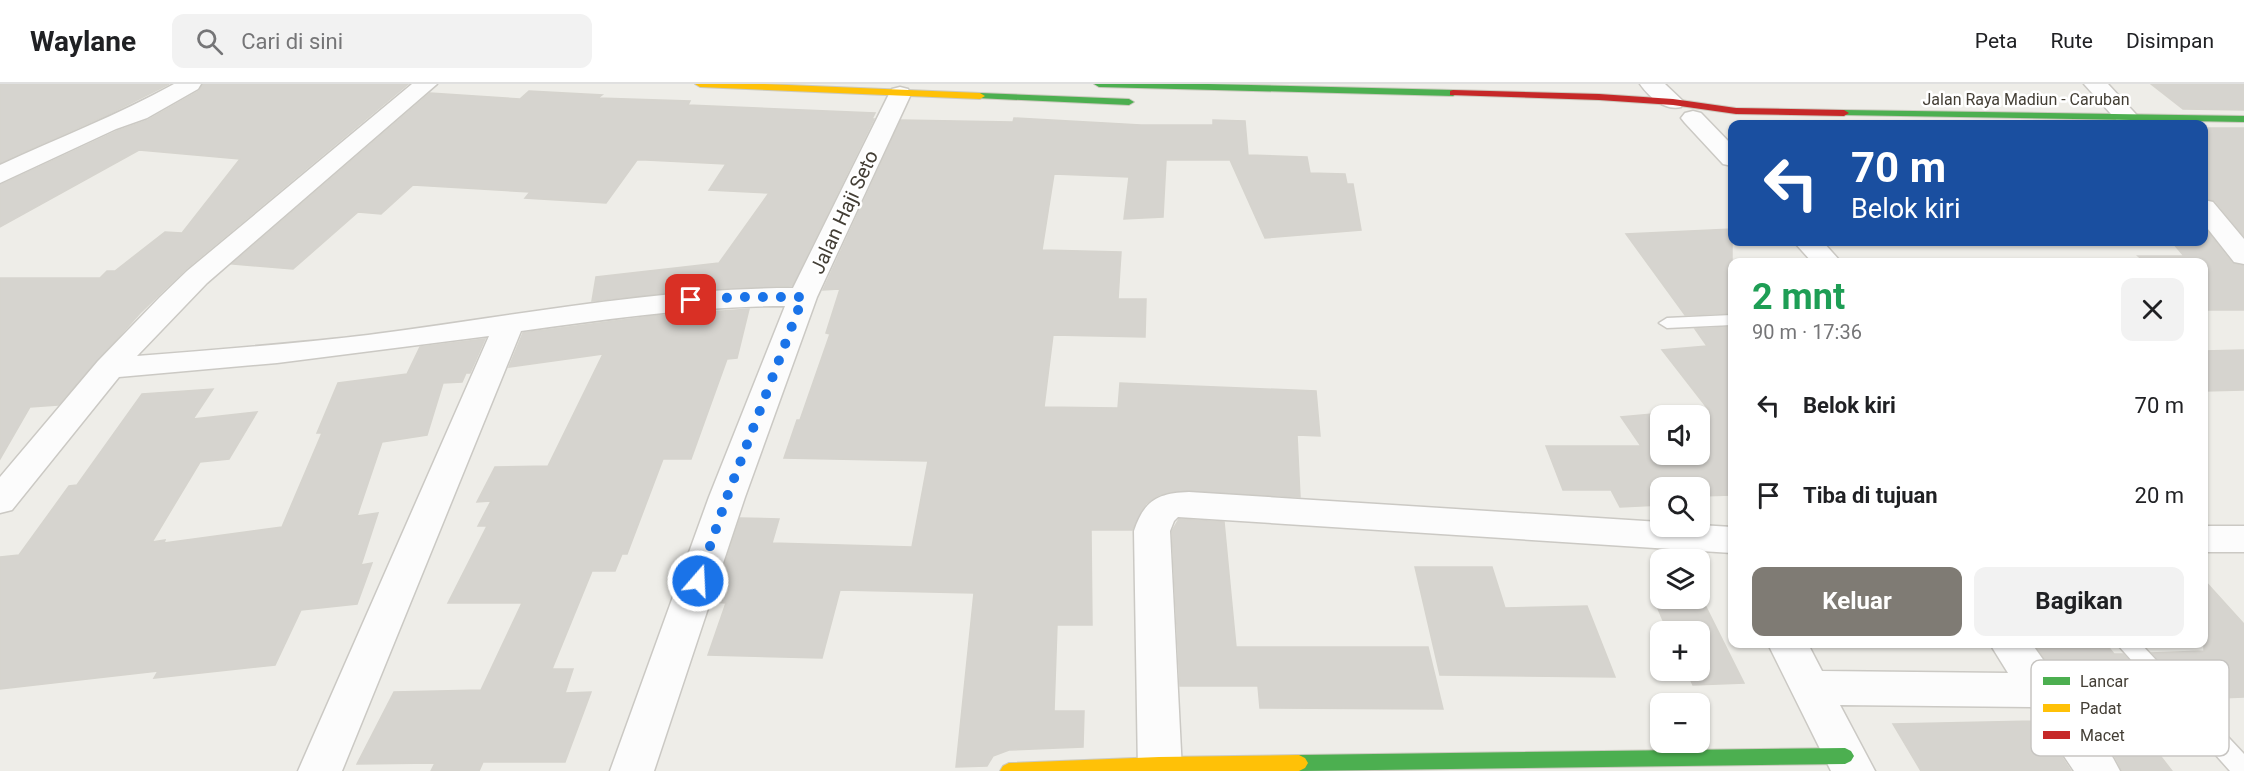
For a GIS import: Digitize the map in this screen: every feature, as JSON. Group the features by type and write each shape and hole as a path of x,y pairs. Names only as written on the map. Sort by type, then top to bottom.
{"main road":[{"path":"700,84 1149,103"},
{"name":"Jalan Raya Madiun - Caruban","path":"1099,84 1303,87 1599,97 1682,113 1736,111 2130,120 2244,119"},
{"name":"Jalan Raya Madiun - Caruban","path":"1682,113 1736,111"},
{"path":"1009,771 1849,763"}],"street":[{"path":"0,175 108,124 139,113 190,84"},
{"path":"0,501 141,331 197,277 426,84"},
{"path":"1651,84 1728,155"},
{"path":"2095,84 2130,120"},
{"name":"Jalan Haji Seto","path":"632,771 727,497 803,297 900,94"},
{"path":"2208,213 2244,256"},
{"path":"1812,246 1823,258"},
{"path":"109,368 277,354 510,325 667,302 738,297 803,297"},
{"path":"320,771 510,325"},
{"path":"1159,768 1152,531 1156,516 1163,509 1174,504 1728,540"},
{"path":"2208,539 2244,539"},
{"path":"1790,648 1849,763"},
{"path":"2013,648 2031,674"},
{"path":"1811,688 2031,690"},
{"path":"2088,756 2098,771"}],"lane":[{"path":"1667,323 1728,320"},
{"path":"2132,648 2143,660"},
{"path":"2229,754 2244,770"}],"building":[{"path":"0,84 169,84 0,163"},
{"path":"203,84 408,84 186,269 140,313 58,405 30,407 0,459 0,278 100,278 107,271 115,271 165,232 182,233 240,159 139,150 0,227 0,185 117,131 148,120 199,91"},
{"path":"2151,84 2244,84 2244,110 2183,109"},
{"path":"529,91 602,95 598,98 690,101 688,105 875,113 792,286 686,291 592,301 596,277 719,263 769,193 709,190 726,164 646,160 637,160 606,203 525,198 530,192 413,185 381,214 358,212 293,269 232,264 430,93 520,99"},
{"path":"1014,118 1141,125 1213,125 1213,120 1245,121 1248,155 1307,157 1310,173 1345,174 1347,184 1353,184 1361,230 1265,238 1230,160 1166,160 1163,217 1124,219 1129,177 1054,174 1042,250 1121,252 1118,299 1146,299 1145,337 1053,335 1044,407 1118,408 1120,383 1316,391 1320,436 1297,435 1300,497 1178,491 1159,495 1146,504 1132,530 1091,530 1092,625 1057,625 1054,711 1084,711 1083,747 1009,750 993,756 987,766 956,767 974,593 840,590 822,658 708,655 726,603 712,602 740,518 779,519 772,543 912,547 928,461 784,458 830,334 826,333 840,289 823,290 901,120 1013,122"},
{"path":"2208,128 2244,128 2244,236 2215,201 2208,199"},
{"path":"1728,229 1728,246 1732,246 1732,258 1728,258 1728,313 1685,315 1626,234"},
{"path":"2208,232 2232,263 2244,266 2244,310 2208,310 2208,258 2140,258 2138,256 2184,256 2175,246 2208,246"},
{"path":"749,309 737,358 727,359 691,459 663,459 627,554 622,554 615,571 592,571 552,669 573,669 565,693 591,692 565,762 483,762 479,771 431,771 435,763 357,764 394,692 481,690 522,603 448,603 487,526 478,526 491,501 477,502 495,467 548,466 603,354 509,367 523,333 653,316"},
{"path":"1728,327 1728,495 1710,496 1710,477 1650,477 1650,506 1620,507 1611,490 1563,490 1546,446 1641,446 1621,417 1650,414 1650,465 1710,465 1710,405 1705,405 1662,350 1707,346 1695,329"},
{"path":"485,339 470,373 466,373 462,382 443,383 427,435 382,442 357,516 378,513 361,565 372,563 357,604 301,610 275,665 154,678 158,671 0,689 0,557 19,555 69,486 77,485 142,394 213,389 193,419 257,412 229,459 200,462 152,542 165,540 164,543 282,527 322,433 317,433 338,383 407,374 420,347"},
{"path":"2244,350 2244,390 2208,391 2208,351"},
{"path":"1179,519 1224,522 1236,647 1428,647 1443,709 1260,708 1258,686 1180,686 1172,531"},
{"path":"1415,567 1492,567 1505,608 1587,606 1615,677 1440,675"},
{"path":"2208,584 2244,624 2244,697 2229,698 2229,660 2159,660 2152,653 2204,651 2204,648 2208,648"},
{"path":"1658,609 1707,609 1744,683 1693,685 1691,681 1710,681 1710,621 1663,621"},
{"path":"2037,648 2109,648 2114,654 2123,654 2128,660 2045,660"},
{"path":"2031,721 2031,756 2061,756 2071,771 1921,771 1893,724"},
{"path":"2160,756 2172,771 2122,771 2115,757"}],"traffic: fast":[{"path":"1099,84 1453,93"},
{"path":"980,96 1129,102"},
{"path":"1844,113 2244,119"},
{"path":"1299,763 1845,756"}],"traffic: slow":[{"path":"700,84 980,96"},
{"path":"1009,771 1159,765 1299,763"}],"traffic: jam":[{"path":"1453,93 1599,97 1673,102 1736,111 1844,113"}],"route":[{"path":"691,300 803,297 727,497 698,581"}]}
